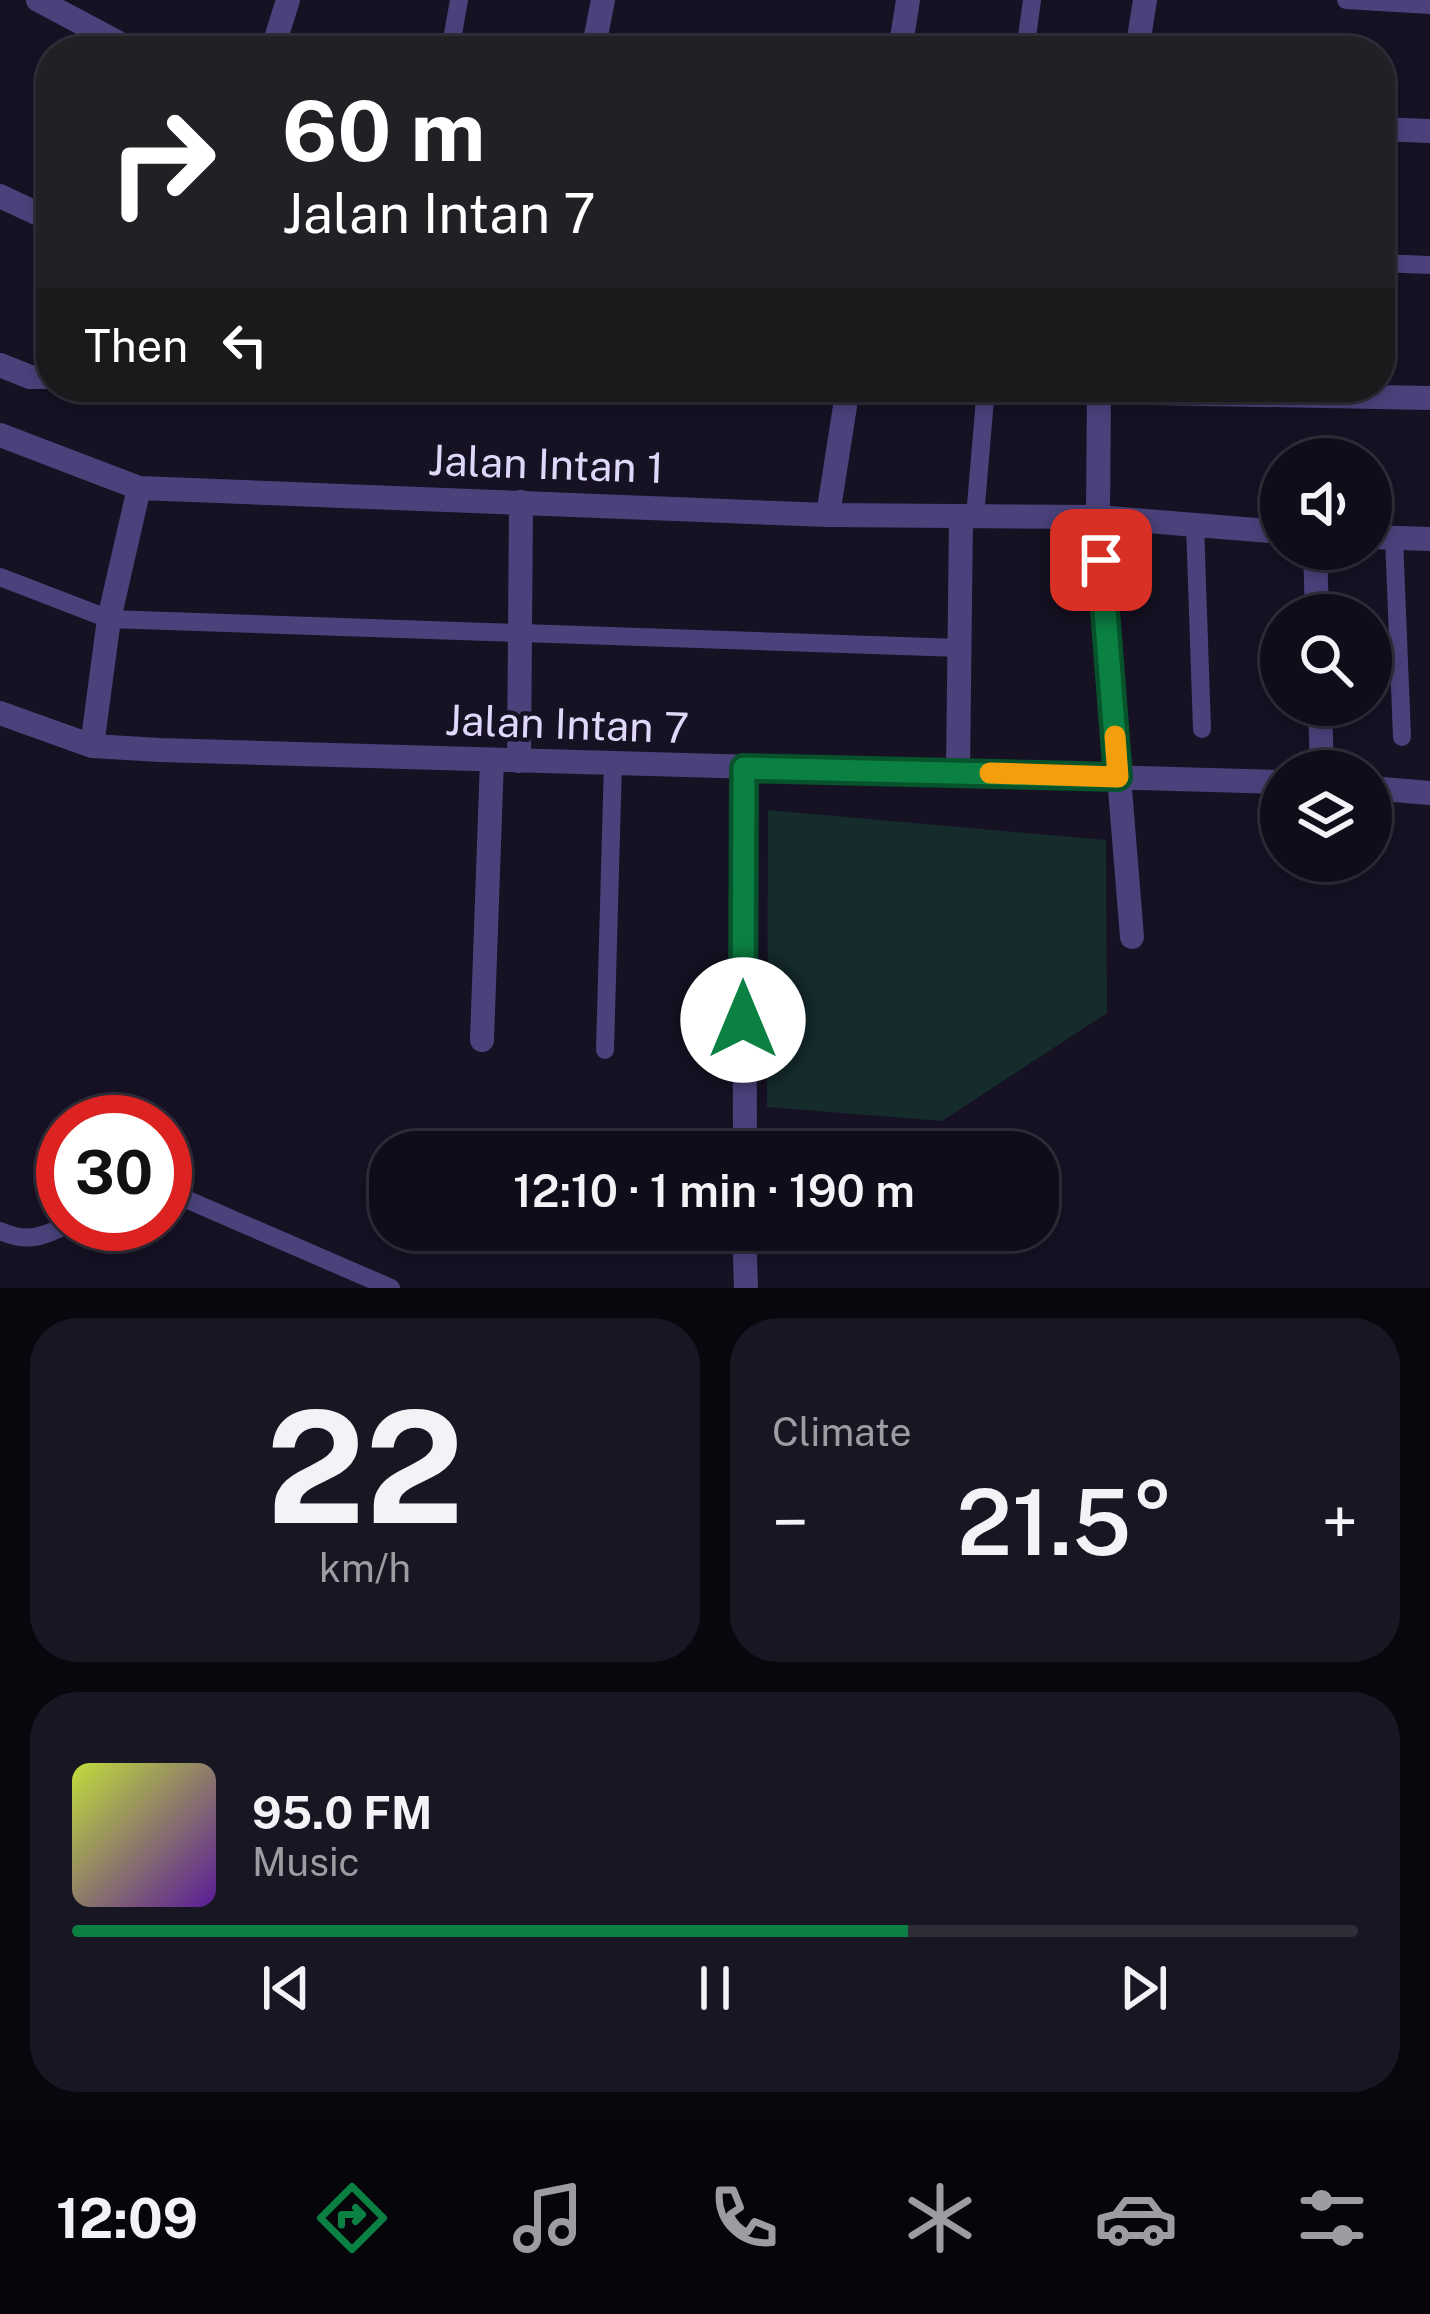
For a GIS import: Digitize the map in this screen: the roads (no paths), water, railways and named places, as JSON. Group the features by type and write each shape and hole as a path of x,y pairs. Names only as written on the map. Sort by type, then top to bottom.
{"street":[{"path":"38,0 106,36"},
{"path":"277,36 288,0"},
{"path":"596,36 603,0"},
{"path":"902,36 908,0"},
{"path":"1139,36 1144,0"},
{"path":"1395,130 1430,131"},
{"path":"0,196 36,213"},
{"path":"0,365 36,377"},
{"path":"1395,397 1430,398"},
{"path":"828,515 846,402"},
{"path":"1099,402 1098,517 1132,937"},
{"name":"Jalan Intan 1","path":"0,435 140,488 828,515 1098,517 1260,530"},
{"path":"92,746 109,619 140,488"},
{"path":"519,761 521,502"},
{"path":"958,772 968,517"},
{"path":"1392,537 1430,539"},
{"name":"Jalan Intan 7","path":"0,713 92,746 1260,781"},
{"path":"482,1040 492,760"},
{"path":"744,768 746,1131"},
{"path":"1392,790 1430,793"},
{"path":"745,1251 746,1288"}],"lane":[{"path":"452,36 458,0"},
{"path":"1027,36 1032,0"},
{"path":"1346,0 1430,5"},
{"path":"1395,264 1430,265"},
{"path":"968,517 984,402"},
{"path":"1195,525 1202,729"},
{"path":"1386,570 1402,737"},
{"path":"0,577 109,619 960,648"},
{"path":"605,1050 613,762"},
{"path":"192,1202 391,1288"},
{"path":"0,1231 16,1238 36,1238"}]}
